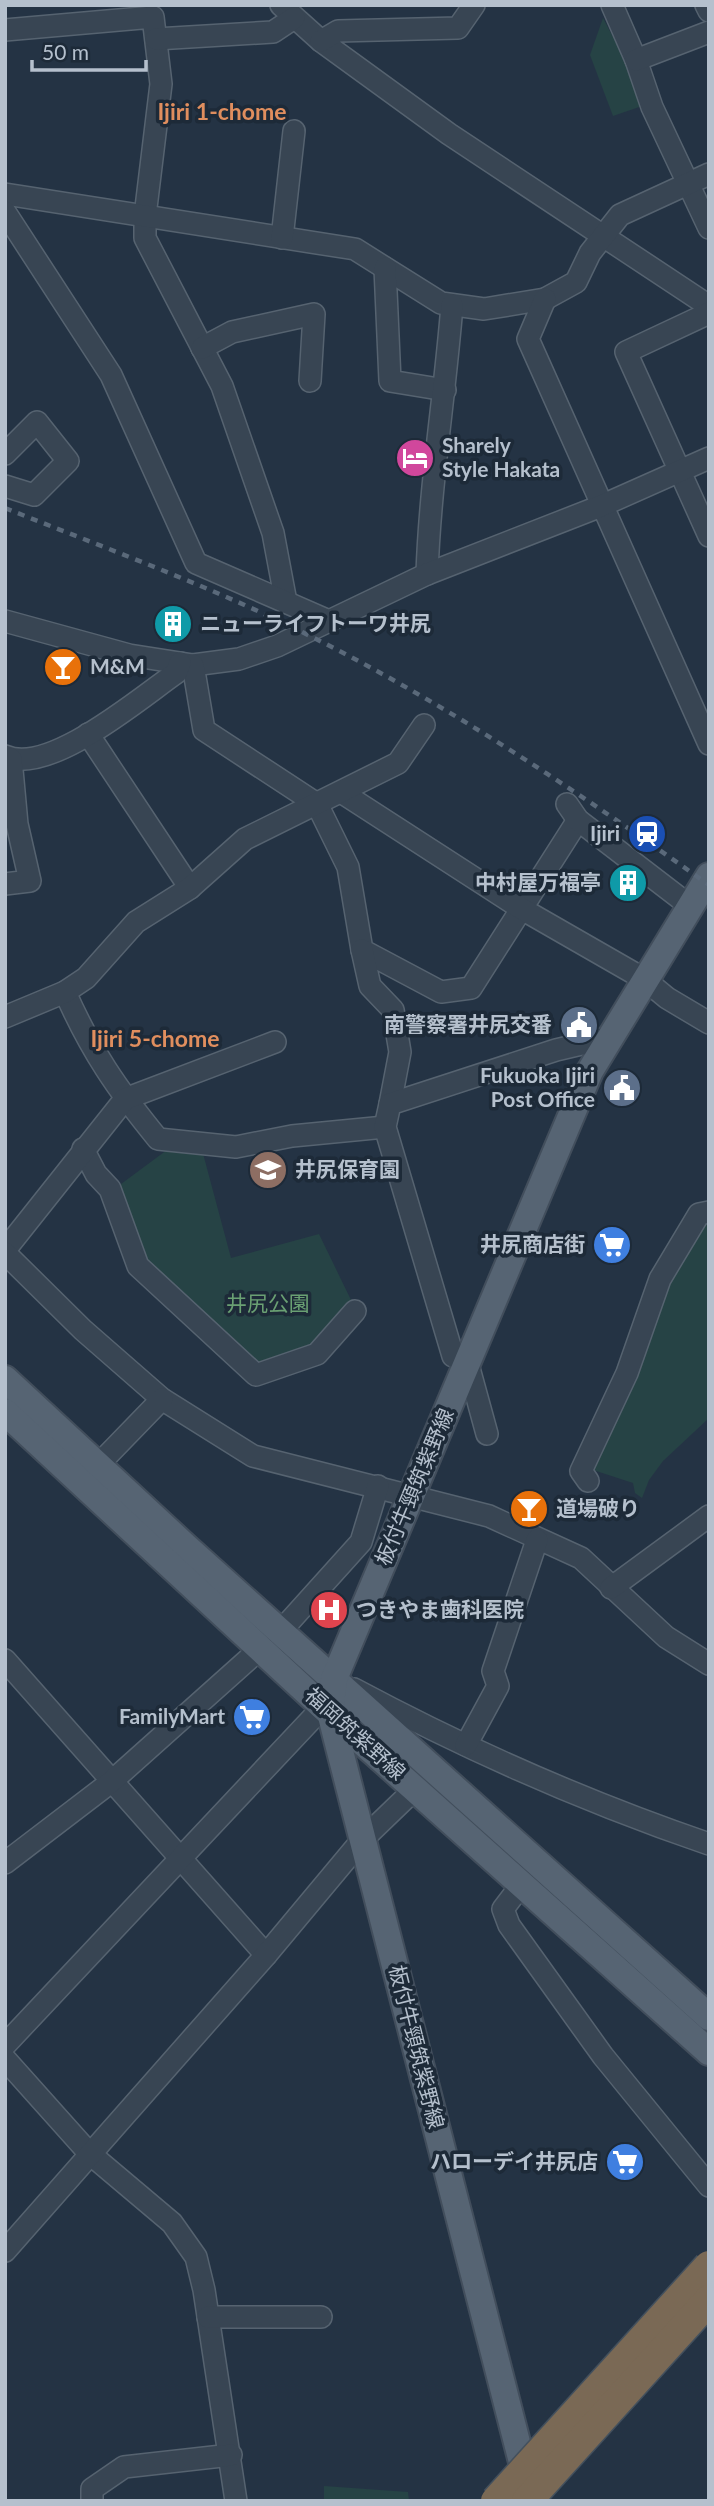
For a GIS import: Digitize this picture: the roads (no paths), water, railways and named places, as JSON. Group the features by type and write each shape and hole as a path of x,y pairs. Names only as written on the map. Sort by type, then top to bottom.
{"highway":[{"path":"496,2501 709,2266"},
{"path":"527,2501 709,2300"}],"main road":[{"name":"板付牛頸筑紫野線","path":"536,2501 522,2462 327,1710 334,1679 576,1101 607,1038 702,892"},
{"name":"福岡筑紫野線","path":"5,1379 98,1465 271,1640 327,1710 709,2052"},
{"name":"福岡筑紫野線","path":"5,1412 271,1640 334,1679 709,2017"}],"street":[{"path":"321,41 338,31 458,28 474,5"},
{"path":"612,5 636,60 652,107 709,228"},
{"path":"706,5 709,12"},
{"path":"5,30 152,11 161,84 145,216 145,239 222,386 273,533 286,602"},
{"path":"156,39 273,32 287,11 321,41 449,134 709,306"},
{"path":"636,60 709,32"},
{"path":"282,238 294,131"},
{"path":"5,194 355,249 441,303 484,309 545,299 576,282 602,237 620,215 709,174"},
{"path":"5,212 111,375 196,563 329,621"},
{"path":"385,268 390,381 445,390"},
{"path":"545,299 528,339 709,744"},
{"path":"427,575 429,508 445,390 452,305"},
{"path":"709,313 626,352 709,536"},
{"path":"202,348 232,332 314,314 310,381"},
{"path":"5,454 37,422 68,461 34,495 5,486"},
{"path":"5,621 129,655 186,664 239,659 277,646 427,575 601,506 709,458"},
{"path":"5,884 30,881 17,824 8,757 42,757 88,734 186,664"},
{"path":"186,664 204,730 317,804 348,867 370,986 393,1010 400,1052 385,1127 453,1356 467,1361 487,1434"},
{"path":"5,1017 65,992 86,978 136,922 190,888 245,839 398,763 424,724"},
{"path":"88,734 190,888"},
{"path":"341,792 522,909 644,979 667,998 709,1023"},
{"path":"362,950 441,992 457,992 471,988 522,909 573,812 702,892"},
{"path":"65,992 89,1046 125,1099 158,1139 236,1147 303,1134 385,1127"},
{"path":"390,1104 556,1050 607,1038"},
{"path":"275,1042 125,1099 5,1251 83,1330 162,1399 253,1456 412,1494 489,1516 581,1558 666,1637 709,1664"},
{"path":"83,1149 96,1174 110,1189 138,1266 256,1375 317,1354 355,1311"},
{"path":"588,1481 581,1471 628,1373 660,1279 699,1214 709,1212"},
{"path":"98,1465 162,1399"},
{"path":"5,1863 111,1782 271,1640 361,1542 378,1486"},
{"path":"611,1588 709,1516"},
{"path":"466,1745 498,1686 493,1671 537,1539"},
{"path":"7,1665 265,1955"},
{"path":"334,1679 570,1793 709,1844"},
{"path":"5,2045 180,1858 327,1710"},
{"path":"5,2251 265,1955 362,1840 416,1788"},
{"path":"522,1884 503,1909 509,1925 603,2056 709,2186"},
{"path":"5,2059 89,2153 172,2223 196,2257 231,2455 236,2501"},
{"path":"208,2317 321,2317"},
{"path":"92,2501 92,2489 124,2468 231,2455"}],"railway":[{"path":"5,508 242,604 369,667 518,755 709,885"}],"place":[{"name":"Sharely Style Hakata","path":"415,458"},
{"name":"ニューライフトーワ井尻","path":"173,624"},
{"name":"M&M","path":"63,667"},
{"name":"Ijiri","path":"647,834"},
{"name":"中村屋万福亭","path":"628,883"},
{"name":"南警察署井尻交番","path":"579,1025"},
{"name":"Fukuoka Ijiri Post Office","path":"622,1088"},
{"name":"井尻保育園","path":"268,1170"},
{"name":"井尻商店街","path":"612,1245"},
{"name":"道場破り","path":"529,1509"},
{"name":"つきやま歯科医院","path":"329,1610"},
{"name":"FamilyMart","path":"252,1717"},
{"name":"ハローデイ井尻店","path":"625,2162"}],"district":[{"name":"Ijiri 1-chome","path":"222,112"},
{"name":"Ijiri 5-chome","path":"155,1039"}],"park label":[{"name":"井尻公園","path":"268,1304"}]}
